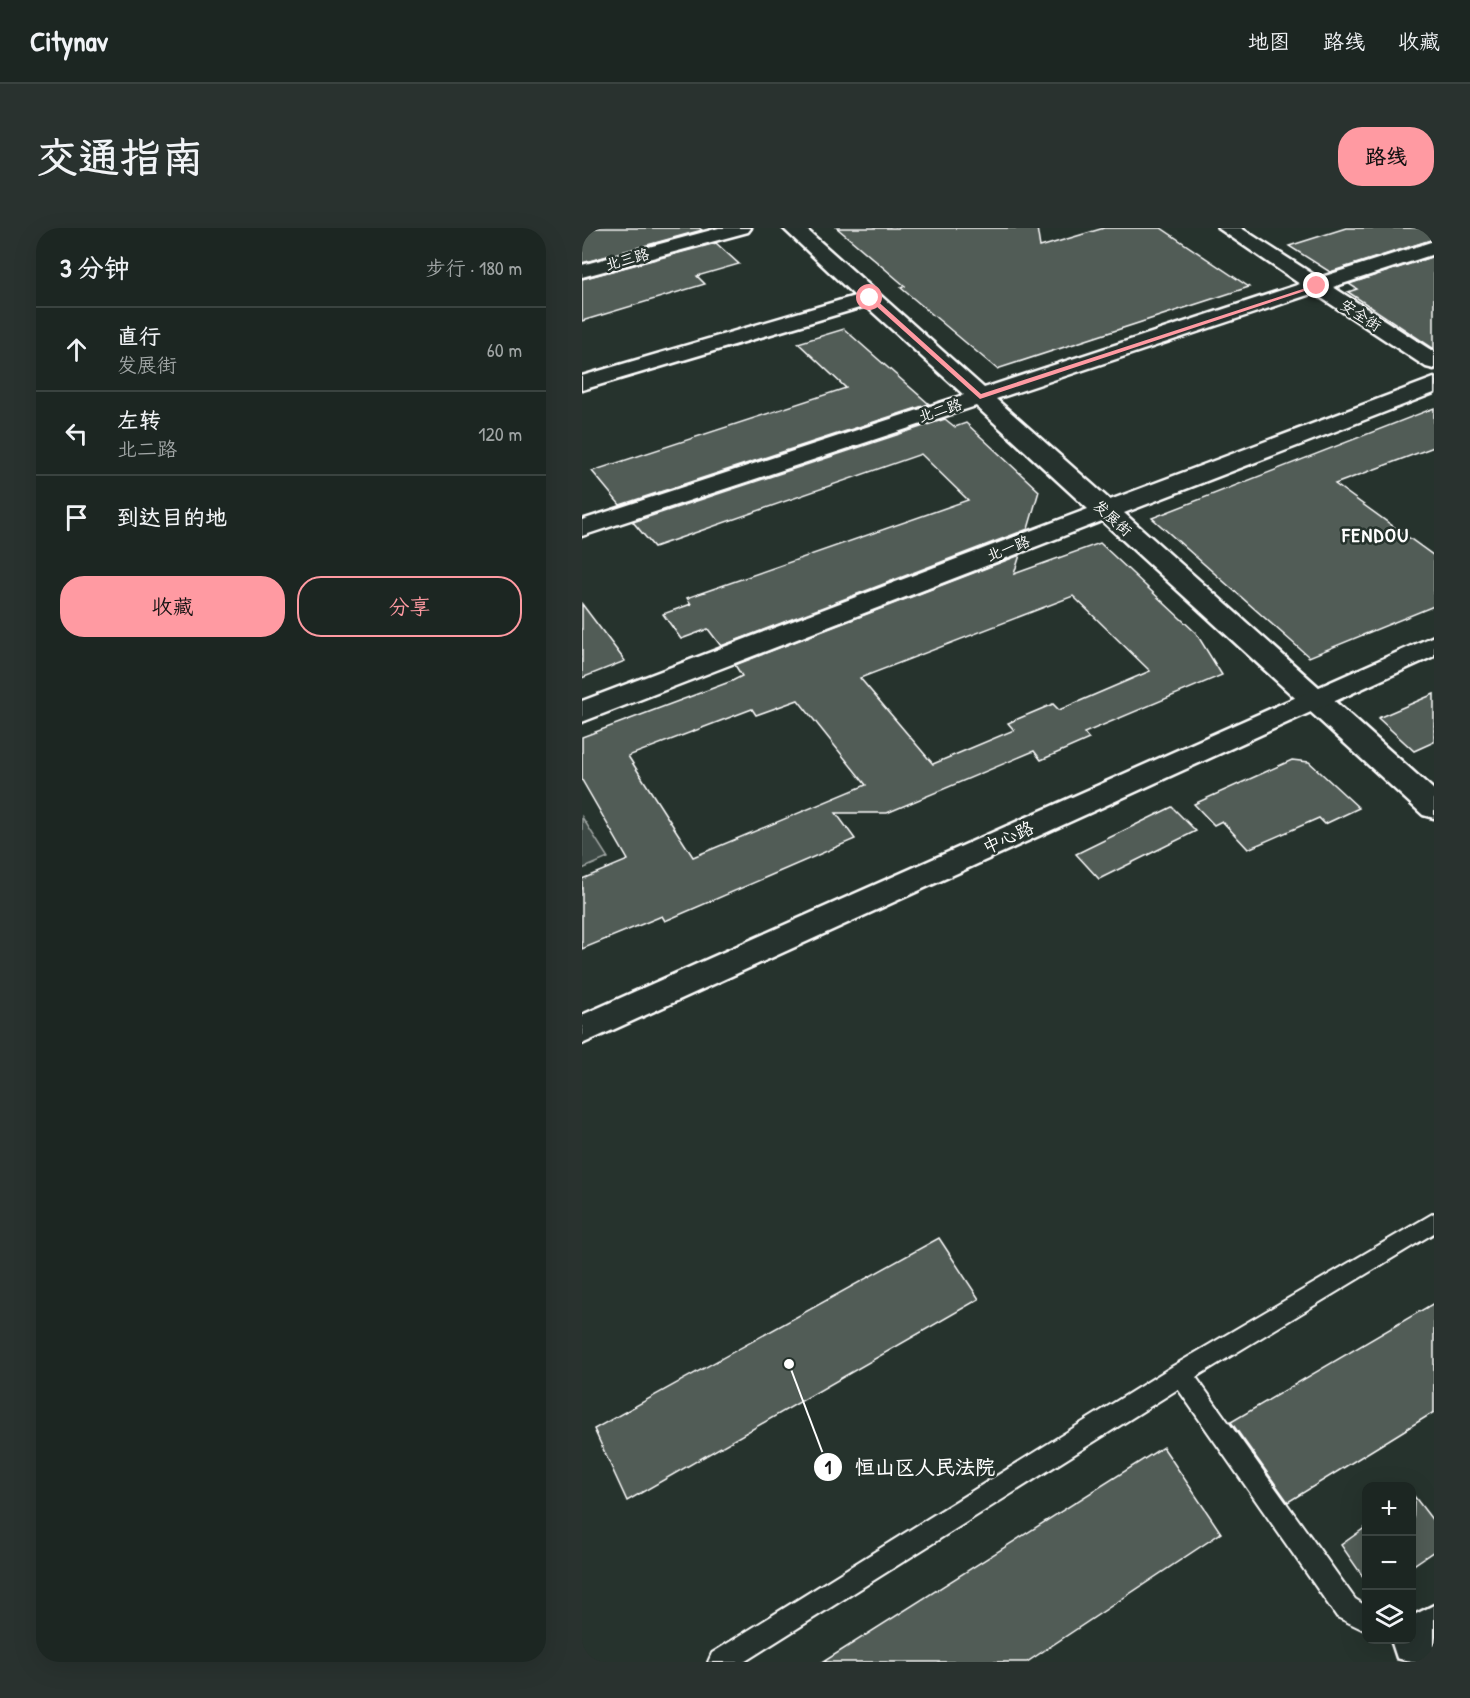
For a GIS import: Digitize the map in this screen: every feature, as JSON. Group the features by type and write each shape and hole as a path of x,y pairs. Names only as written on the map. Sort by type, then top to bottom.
{"street":[{"name":"北三路","path":"582,271 741,228"},
{"name":"发展街","path":"793,228 1434,807"},
{"name":"安全街","path":"1228,228 1434,362"},
{"name":"北二路","path":"582,528 1434,248"},
{"path":"582,383 870,298"},
{"name":"北一路","path":"582,712 1434,385"},
{"name":"中心路","path":"582,1030 1434,645"}],"lane":[{"path":"721,1662 1181,1374 1434,1222"},
{"path":"1181,1374 1346,1608 1362,1616"}],"shaded area":[{"path":"582,817 608,858 582,869"}],"building":[{"path":"582,228 699,228 702,230 582,263"},
{"path":"837,228 1037,228 1040,247 1104,228 1161,228 1249,287 997,369 901,288 905,286"},
{"path":"1346,228 1434,228 1434,239 1330,272 1289,246"},
{"path":"716,243 739,264 697,276 705,284 582,321 582,279"},
{"path":"1434,256 1434,349 1348,292 1357,289 1349,284"},
{"path":"844,329 929,404 620,505 592,471 846,388 798,343"},
{"path":"1434,408 1434,447 1335,484 1434,556 1434,606 1309,657 1152,518"},
{"path":"945,419 955,427 966,423 1039,491 1028,529 721,646 708,629 681,639 663,614 691,604 687,598 968,500 921,454 654,547 633,522"},
{"path":"1100,543 1196,633 1222,675 1084,733 1089,739 1041,760 1034,751 887,813 836,813 855,839 665,921 662,916 582,949 582,879 628,860 582,780 582,737 732,681 742,676 735,665 1020,555 1014,574","holes":["1073,596 1150,671 1059,710 1053,704 1008,723 1014,730 933,764 860,678","798,700 866,785 693,857 628,756 752,709 756,715"]},
{"path":"582,604 625,661 582,678"},
{"path":"1434,694 1434,742 1414,751 1378,718"},
{"path":"1292,760 1309,762 1359,808 1325,824 1319,818 1248,849 1222,821 1214,825 1194,804"},
{"path":"1172,807 1196,831 1099,879 1076,854"},
{"path":"939,1238 979,1299 627,1501 594,1429"},
{"path":"1434,1303 1434,1412 1288,1502 1231,1422"},
{"path":"1163,1447 1221,1533 1027,1662 823,1662"},
{"path":"1416,1499 1434,1522 1434,1551 1416,1563"},
{"path":"1362,1530 1362,1575 1341,1545"}],"place":[{"name":"恒山区人民法院","path":"789,1364"}],"district":[{"name":"FENDOU","path":"1376,534"}],"route":[{"path":"870,298 980,397 1317,286"}]}
